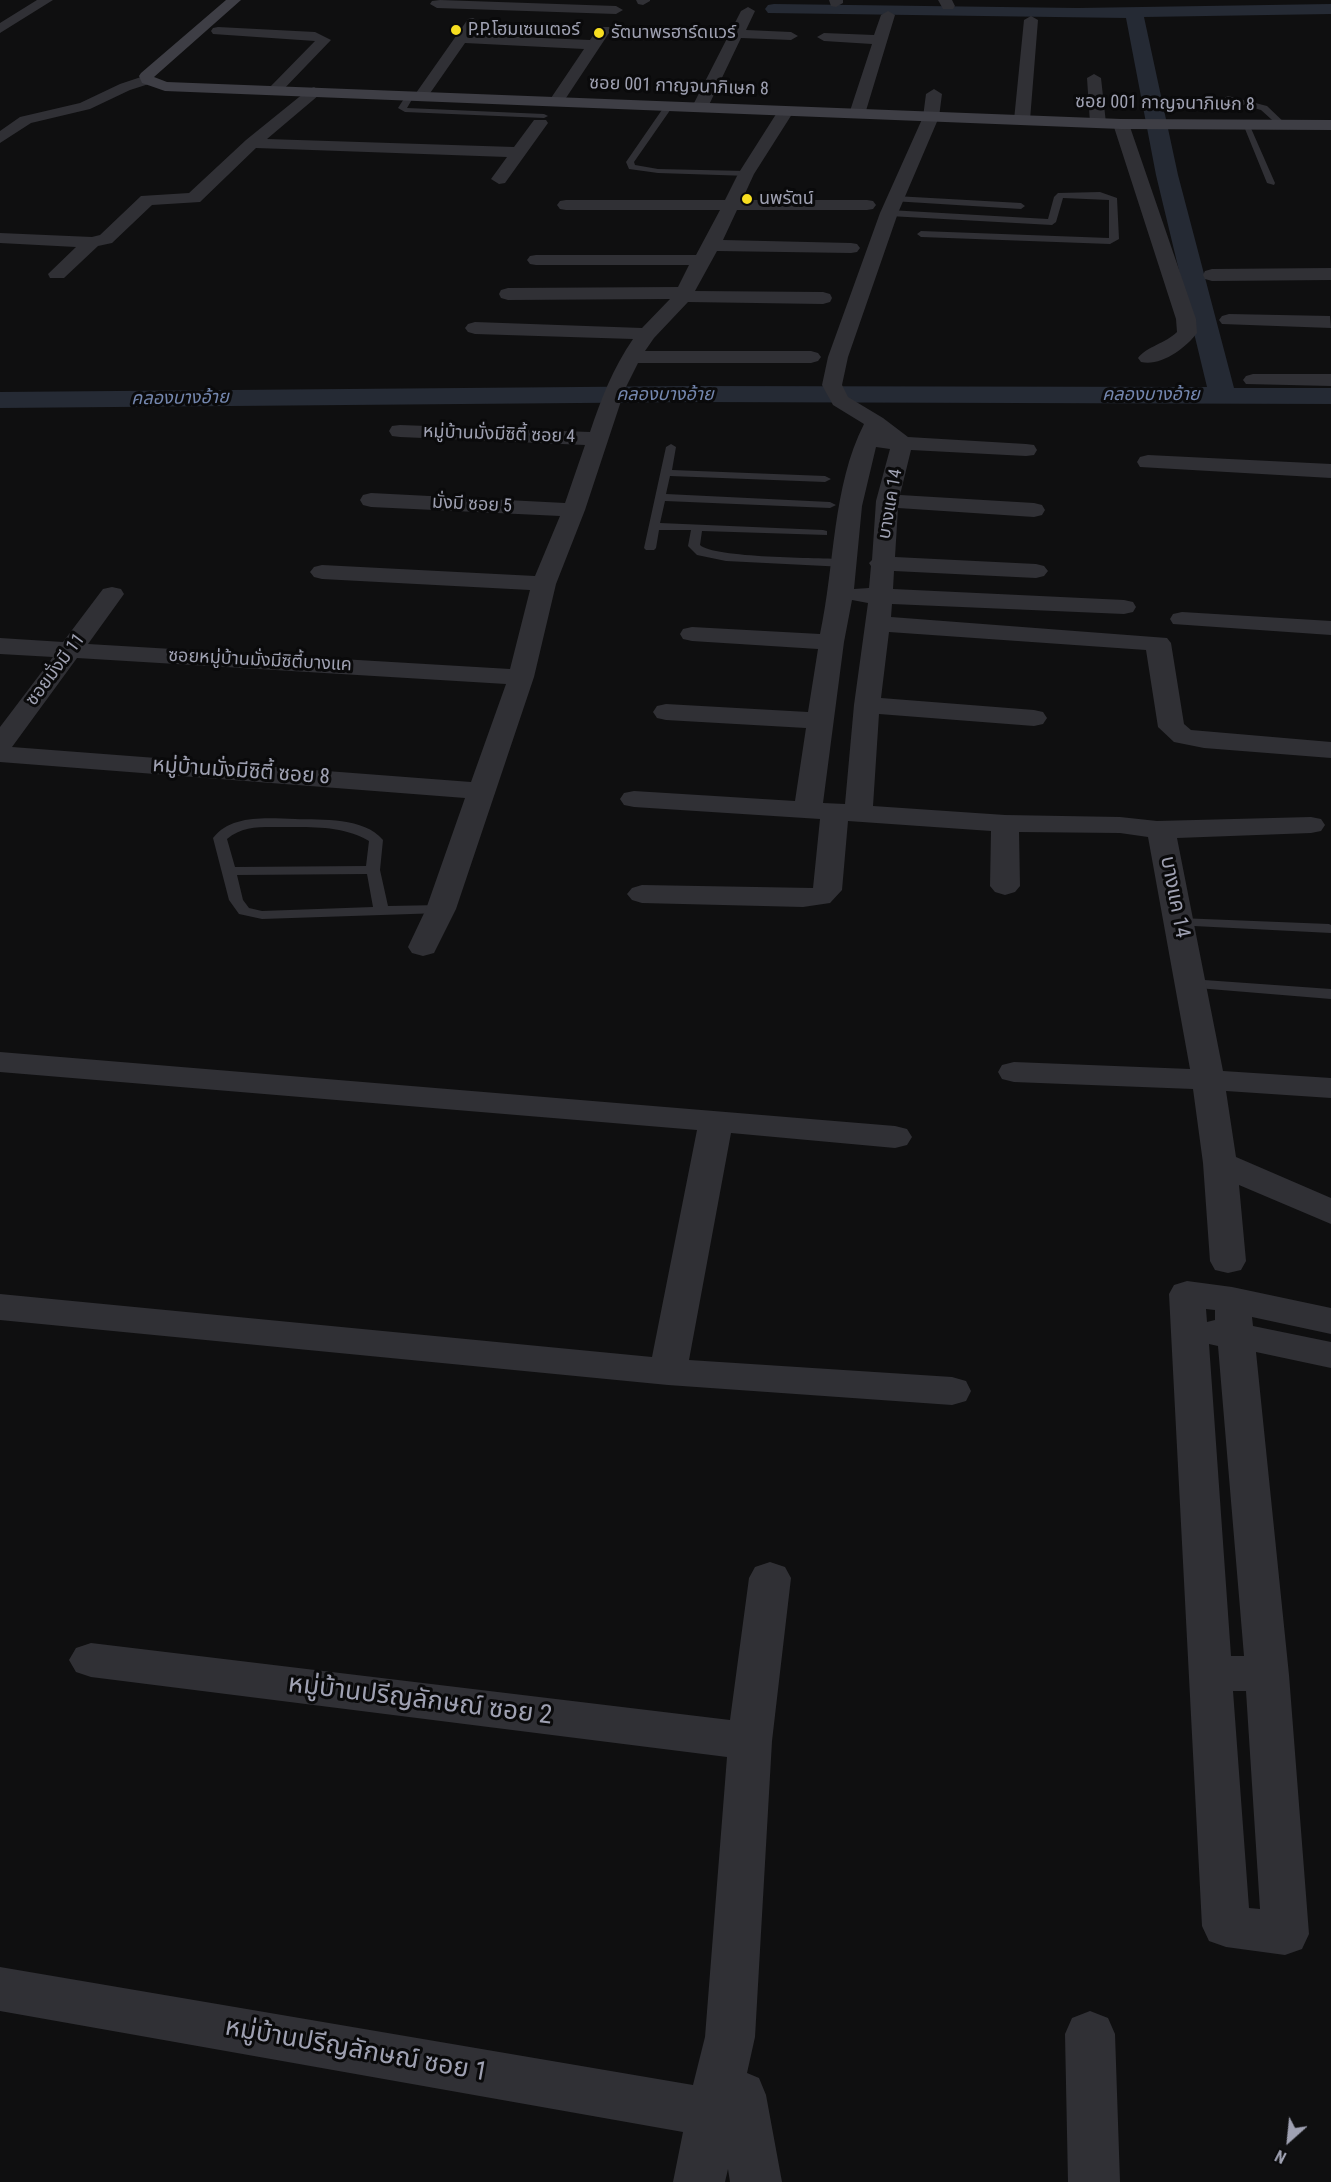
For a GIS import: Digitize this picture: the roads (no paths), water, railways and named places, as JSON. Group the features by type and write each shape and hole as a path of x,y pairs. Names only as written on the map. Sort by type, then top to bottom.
{"street":[{"path":"1,28 46,0"},
{"path":"0,138 26,120 85,106 124,87 147,80 146,76 234,0"},
{"path":"437,4 616,10 557,101"},
{"path":"700,107 751,4"},
{"path":"415,96 461,39 484,6"},
{"path":"857,114 888,15"},
{"path":"1023,120 1031,20"},
{"path":"218,31 315,36 324,40 275,90"},
{"path":"737,34 791,36"},
{"path":"824,37 880,40"},
{"path":"461,39 594,45"},
{"path":"1094,78 1098,123"},
{"name":"ซอย 001 กาญจนาภิเษก 8","path":"147,80 165,86 1121,124 1329,128"},
{"path":"178,214 252,143 314,92"},
{"path":"892,206 931,117 934,94"},
{"path":"423,947 441,909 520,677 544,584 574,510 613,395 631,357 647,334 684,295 746,174 786,111"},
{"path":"499,179 542,120"},
{"path":"1121,124 1186,319 1187,333 1175,345 1148,358"},
{"path":"252,143 518,152"},
{"path":"0,238 92,242 106,239 147,200 194,198"},
{"path":"566,205 867,206"},
{"name":"บางแค 14","path":"834,812 867,705 878,624 887,505 902,443 871,432 836,393 838,357 892,206"},
{"path":"57,274 92,242"},
{"path":"536,260 851,248"},
{"path":"1212,275 1331,274"},
{"path":"508,294 824,298"},
{"path":"1229,320 1331,323"},
{"path":"475,328 647,334"},
{"path":"631,357 811,357"},
{"path":"1252,380 1331,380"},
{"name":"หมู่บ้านมั่งมีซิตี้ ซอย 4","path":"400,431 598,439"},
{"name":"บางแค 14","path":"834,812 819,721 841,594 844,563 841,505 871,432"},
{"path":"902,443 1026,450"},
{"path":"1148,462 1331,471"},
{"name":"มั่งมี ซอย 5","path":"370,500 574,510"},
{"path":"841,505 1034,510"},
{"path":"881,563 1036,571"},
{"path":"322,572 544,584"},
{"name":"ซอยมั่งมี 11","path":"0,745 112,594"},
{"path":"841,594 1124,607"},
{"path":"1182,619 1331,628"},
{"path":"878,624 1158,643 1171,727 1183,736 1204,740 1331,750"},
{"path":"692,634 831,642"},
{"name":"ซอยหมู่บ้านมั่งมีซิตี้บางแค","path":"0,646 520,677"},
{"path":"867,705 1034,718"},
{"path":"666,712 819,721"},
{"name":"หมู่บ้านมั่งมีซิตี้ ซอย 8","path":"0,754 481,791"},
{"name":"บางแค 14","path":"634,799 1005,823 1120,825 1156,830 1162,836 1208,1080 1220,1163 1228,1262"},
{"path":"642,894 820,897 827,890 834,812"},
{"path":"1005,823 1005,886"},
{"path":"1156,830 1311,825"},
{"path":"0,1062 895,1137"},
{"path":"1014,1072 1331,1088"},
{"path":"668,1372 716,1121"},
{"path":"1220,1163 1331,1212"},
{"path":"0,1307 668,1372 952,1391"},
{"path":"1234,1317 1331,1355"},
{"path":"1234,1317 1267,1675 1286,1934 1226,1926 1190,1330 1234,1317 1331,1321"},
{"path":"699,2182 728,2115 730,2037 750,1741 770,1578"},
{"name":"หมู่บ้านปรีญลักษณ์ ซอย 2","path":"91,1660 750,1741"},
{"path":"1212,1672 1267,1675"},
{"name":"หมู่บ้านปรีญลักษณ์ ซอย 1","path":"0,1989 728,2115"},
{"path":"1090,2034 1094,2182"},
{"path":"728,2115 756,2182"}],"lane":[{"path":"415,96 402,108 542,120"},
{"path":"1228,98 1264,108 1284,126"},
{"path":"669,106 630,162 632,167 658,171 746,174"},
{"path":"1246,126 1271,183"},
{"path":"921,234 1103,241 1114,239 1113,198 1100,195 1061,195 1058,197 1050,238"},
{"path":"892,206 1021,206"},
{"path":"892,206 1052,222"},
{"path":"650,548 671,447"},
{"path":"666,473 825,479"},
{"path":"660,497 841,505"},
{"path":"654,526 823,533"},
{"path":"697,527 694,546 701,553 726,557 844,563"},
{"path":"382,912 373,870 376,840 367,834 352,828 298,824 241,825 229,830 220,838 236,900 244,911 262,915 382,912 441,909"},
{"path":"229,871 373,870"},
{"path":"1179,922 1329,929"},
{"path":"1190,984 1331,994"}],"waterway":[{"path":"774,9 1134,12"},
{"path":"1134,12 1331,9"},
{"path":"1134,12 1167,175 1222,395"},
{"name":"คลองบางอ้าย","path":"0,400 694,394 1331,396"}],"place":[{"name":"P.P.โฮมเซนเตอร์","path":"456,30"},
{"name":"รัตนาพรฮาร์ดแวร์","path":"599,33"},
{"name":"นพรัตน์","path":"747,199"}]}
